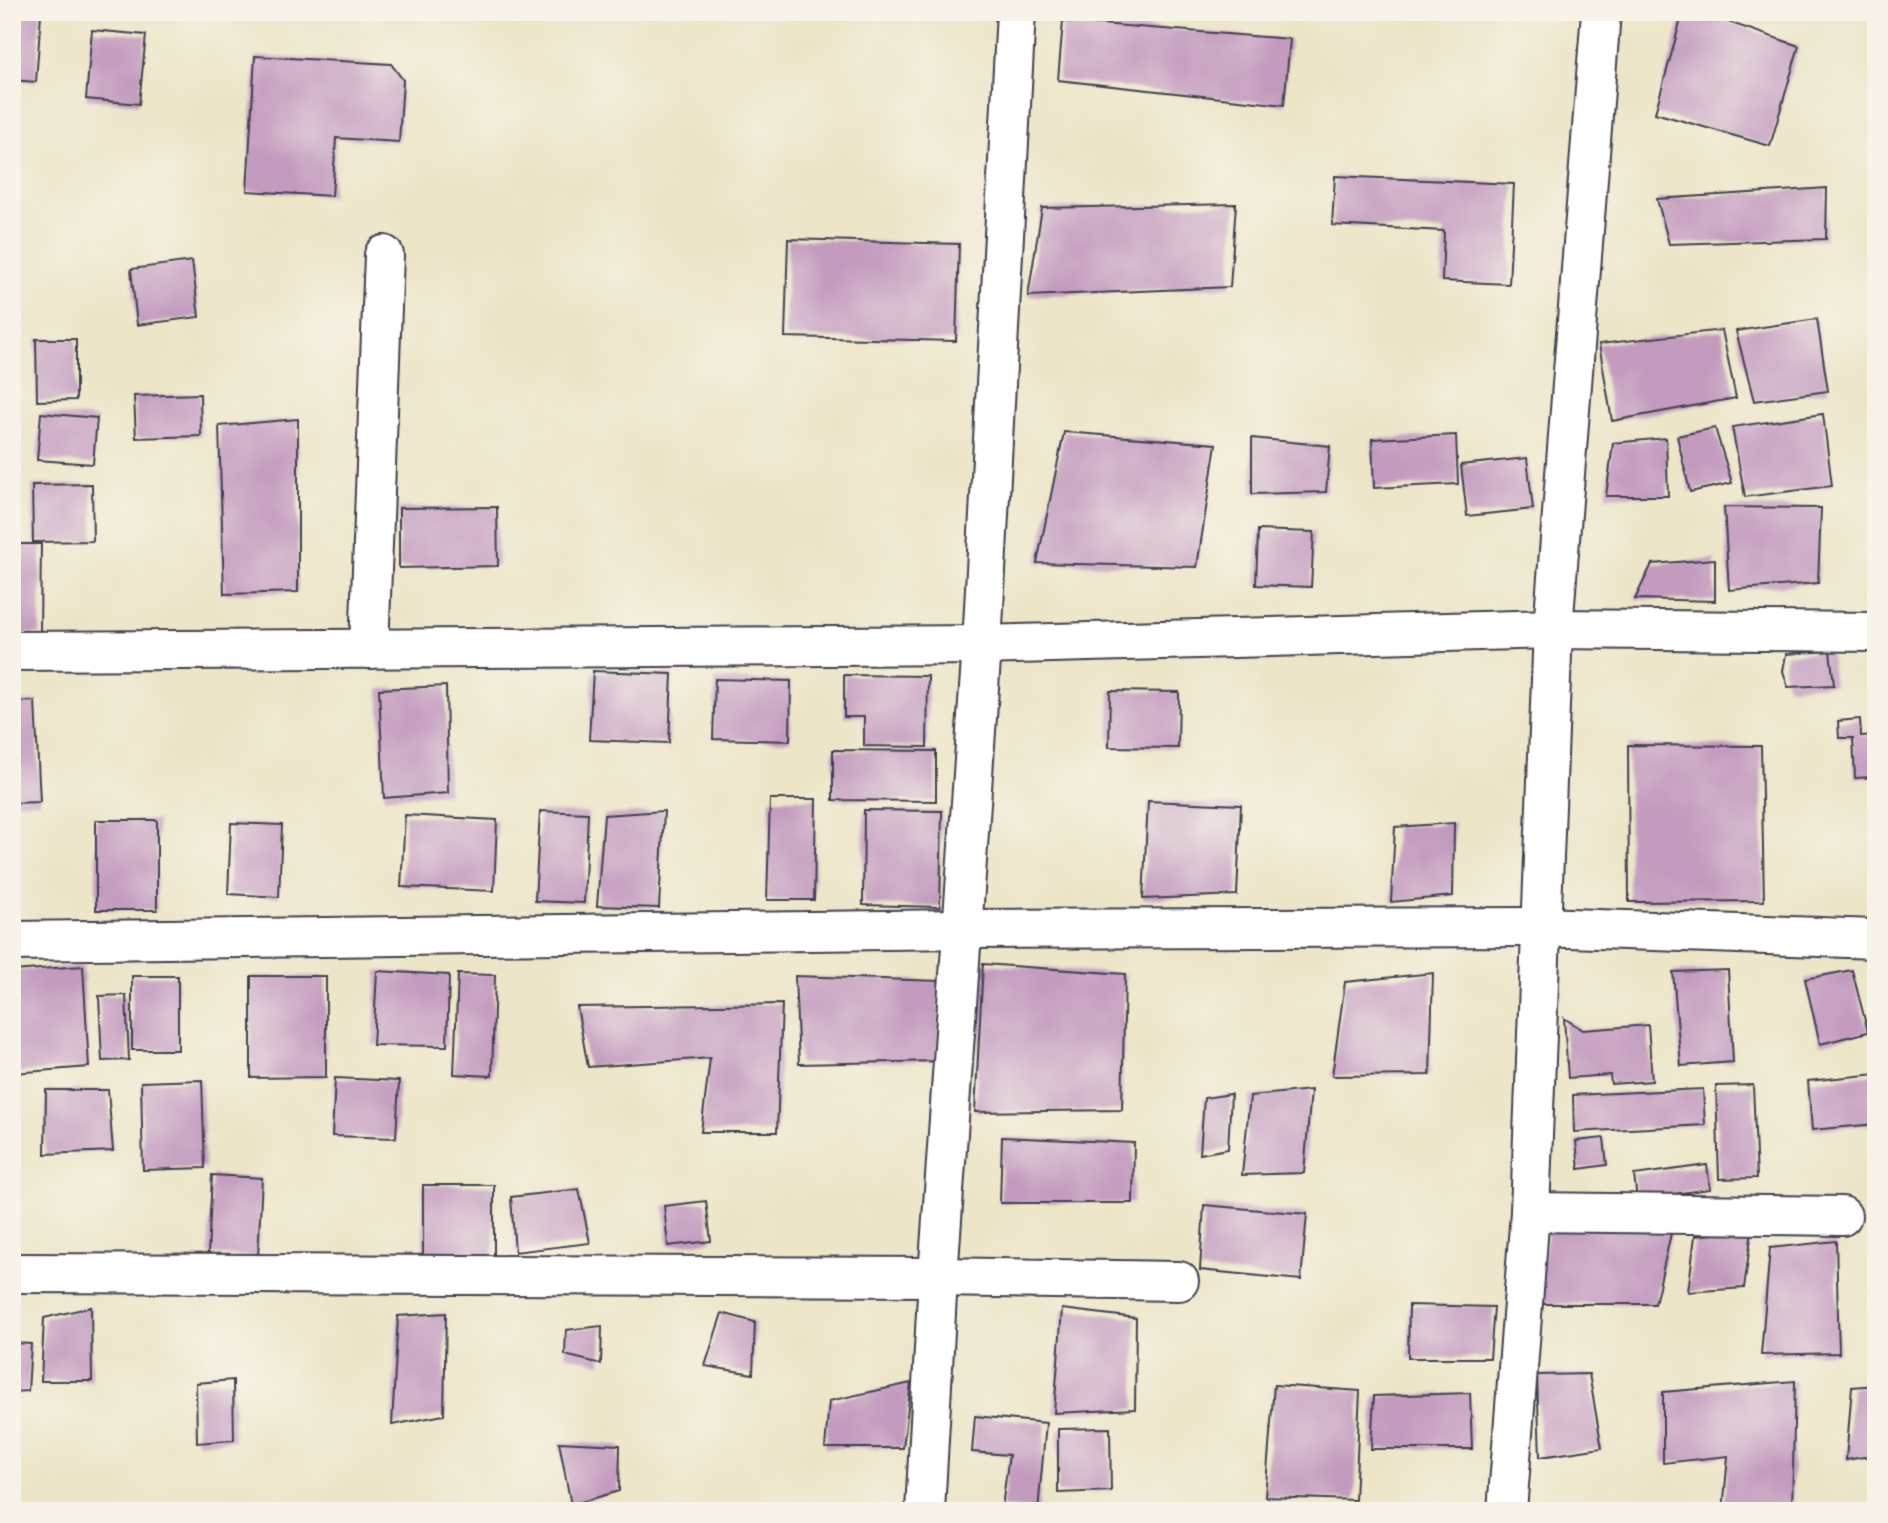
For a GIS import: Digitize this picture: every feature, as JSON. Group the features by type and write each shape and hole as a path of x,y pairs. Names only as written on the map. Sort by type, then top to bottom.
{"street":[{"path":"925,1511 938,1277 982,645 1016,12"},
{"path":"1507,1511 1530,1212 1553,629 1601,12"},
{"path":"369,649 384,255"},
{"path":"12,651 982,645 1553,629 1876,632"},
{"path":"12,941 962,929 1541,927 1876,939"},
{"path":"1530,1212 1842,1216"},
{"path":"12,1273 938,1277 1179,1281"}],"building":[{"path":"12,12 41,14 36,82 12,80"},
{"path":"1683,12 1699,12 1799,46 1770,146 1655,113"},
{"path":"1063,21 1290,39 1284,105 1058,80"},
{"path":"92,30 146,35 139,104 86,99"},
{"path":"255,56 391,64 403,80 399,142 336,138 332,196 247,191"},
{"path":"1335,176 1514,184 1509,284 1442,281 1444,231 1332,225"},
{"path":"1827,188 1826,239 1669,244 1657,199"},
{"path":"1236,204 1230,287 1028,296 1042,208"},
{"path":"788,239 959,244 956,341 785,337"},
{"path":"192,261 199,317 137,325 131,269"},
{"path":"1817,319 1828,391 1754,401 1736,331"},
{"path":"1722,330 1736,398 1612,421 1599,344"},
{"path":"36,339 76,339 76,400 37,401"},
{"path":"200,394 201,436 136,438 134,396"},
{"path":"41,413 97,418 93,464 37,460"},
{"path":"1823,414 1832,486 1745,497 1732,427"},
{"path":"298,419 298,592 224,594 219,426"},
{"path":"1715,428 1732,483 1690,492 1677,436"},
{"path":"1064,432 1216,444 1197,567 1037,563"},
{"path":"1456,435 1458,484 1374,488 1372,439"},
{"path":"1252,438 1330,446 1326,492 1252,494"},
{"path":"1666,438 1668,496 1606,496 1613,443"},
{"path":"1527,458 1533,509 1467,516 1461,465"},
{"path":"92,484 93,541 33,542 32,485"},
{"path":"497,507 498,566 399,568 399,508"},
{"path":"1724,507 1821,508 1818,583 1729,590"},
{"path":"1258,530 1314,532 1311,587 1256,585"},
{"path":"12,544 41,544 40,634 12,634"},
{"path":"1715,559 1715,601 1635,599 1652,564"},
{"path":"1830,651 1834,685 1788,687 1783,671 1786,654"},
{"path":"593,671 672,674 669,743 589,740"},
{"path":"844,675 928,676 927,747 864,746 864,717 844,717"},
{"path":"715,679 791,681 790,741 713,739"},
{"path":"446,686 448,793 384,798 379,689"},
{"path":"1110,691 1179,692 1178,748 1109,747"},
{"path":"35,701 40,802 12,803 12,702"},
{"path":"1860,719 1861,736 1876,735 1876,777 1855,778 1853,738 1839,738 1838,721"},
{"path":"1628,745 1761,746 1764,901 1629,902"},
{"path":"833,750 936,751 936,801 833,800"},
{"path":"770,799 816,799 814,900 767,900"},
{"path":"1148,801 1241,805 1237,895 1143,899"},
{"path":"864,810 942,811 940,907 863,905"},
{"path":"540,811 588,813 584,903 535,901"},
{"path":"664,811 659,908 597,906 604,815"},
{"path":"405,815 497,820 494,891 401,887"},
{"path":"96,820 157,820 157,910 96,910"},
{"path":"231,823 282,825 279,897 228,894"},
{"path":"1454,823 1453,896 1391,902 1395,827"},
{"path":"983,964 1125,974 1122,1110 975,1112"},
{"path":"83,966 89,1067 14,1073 12,971"},
{"path":"1728,970 1733,1062 1681,1066 1673,972"},
{"path":"1852,970 1868,1032 1820,1044 1805,979"},
{"path":"377,971 449,975 447,1046 373,1045"},
{"path":"1433,973 1430,1075 1332,1076 1345,982"},
{"path":"458,974 495,975 492,1076 454,1074"},
{"path":"132,976 178,976 178,1050 132,1050"},
{"path":"251,976 326,976 326,1077 251,1078"},
{"path":"795,976 939,981 940,1061 799,1064"},
{"path":"126,995 129,1060 102,1061 99,996"},
{"path":"782,1004 777,1132 701,1132 710,1058 588,1067 577,1007"},
{"path":"1564,1018 1583,1030 1648,1025 1652,1081 1611,1084 1610,1075 1568,1078"},
{"path":"1876,1074 1876,1124 1812,1130 1808,1081"},
{"path":"335,1078 399,1081 396,1138 332,1136"},
{"path":"202,1080 205,1168 143,1170 141,1082"},
{"path":"1753,1085 1757,1178 1719,1179 1716,1086"},
{"path":"1703,1089 1705,1125 1574,1132 1573,1095"},
{"path":"46,1090 108,1090 113,1151 45,1154"},
{"path":"1311,1090 1304,1173 1242,1175 1250,1096"},
{"path":"1231,1094 1228,1149 1200,1154 1204,1098"},
{"path":"1002,1137 1134,1143 1133,1203 1000,1203"},
{"path":"1604,1138 1607,1165 1579,1169 1576,1141"},
{"path":"1707,1165 1710,1189 1637,1199 1634,1175"},
{"path":"212,1175 262,1178 258,1257 208,1254"},
{"path":"423,1185 494,1185 494,1260 423,1260"},
{"path":"579,1189 590,1243 515,1252 511,1197"},
{"path":"706,1201 711,1241 668,1246 664,1206"},
{"path":"1204,1205 1307,1214 1301,1280 1200,1270"},
{"path":"1549,1228 1672,1229 1655,1304 1535,1304"},
{"path":"1752,1230 1744,1288 1688,1292 1695,1236"},
{"path":"1836,1241 1839,1353 1761,1355 1770,1248"},
{"path":"1409,1305 1494,1307 1490,1358 1408,1358"},
{"path":"91,1307 92,1381 41,1381 44,1318"},
{"path":"1062,1309 1136,1318 1135,1409 1054,1413"},
{"path":"446,1313 444,1415 392,1425 398,1316"},
{"path":"722,1313 755,1322 753,1374 705,1366"},
{"path":"602,1326 601,1364 565,1355 566,1330"},
{"path":"12,1343 31,1344 28,1391 12,1392"},
{"path":"1589,1374 1602,1448 1540,1457 1537,1375"},
{"path":"233,1380 234,1440 197,1443 196,1383"},
{"path":"1795,1381 1792,1511 1723,1511 1728,1456 1663,1463 1663,1392"},
{"path":"911,1383 903,1448 825,1448 829,1401"},
{"path":"1274,1385 1360,1391 1355,1500 1265,1497"},
{"path":"1876,1385 1876,1455 1846,1460 1852,1387"},
{"path":"1470,1393 1472,1449 1371,1449 1374,1396"},
{"path":"975,1416 1046,1423 1038,1511 1002,1507 1009,1455 972,1452"},
{"path":"1110,1428 1111,1491 1058,1493 1058,1429"},
{"path":"559,1442 620,1445 619,1491 571,1505"}]}
